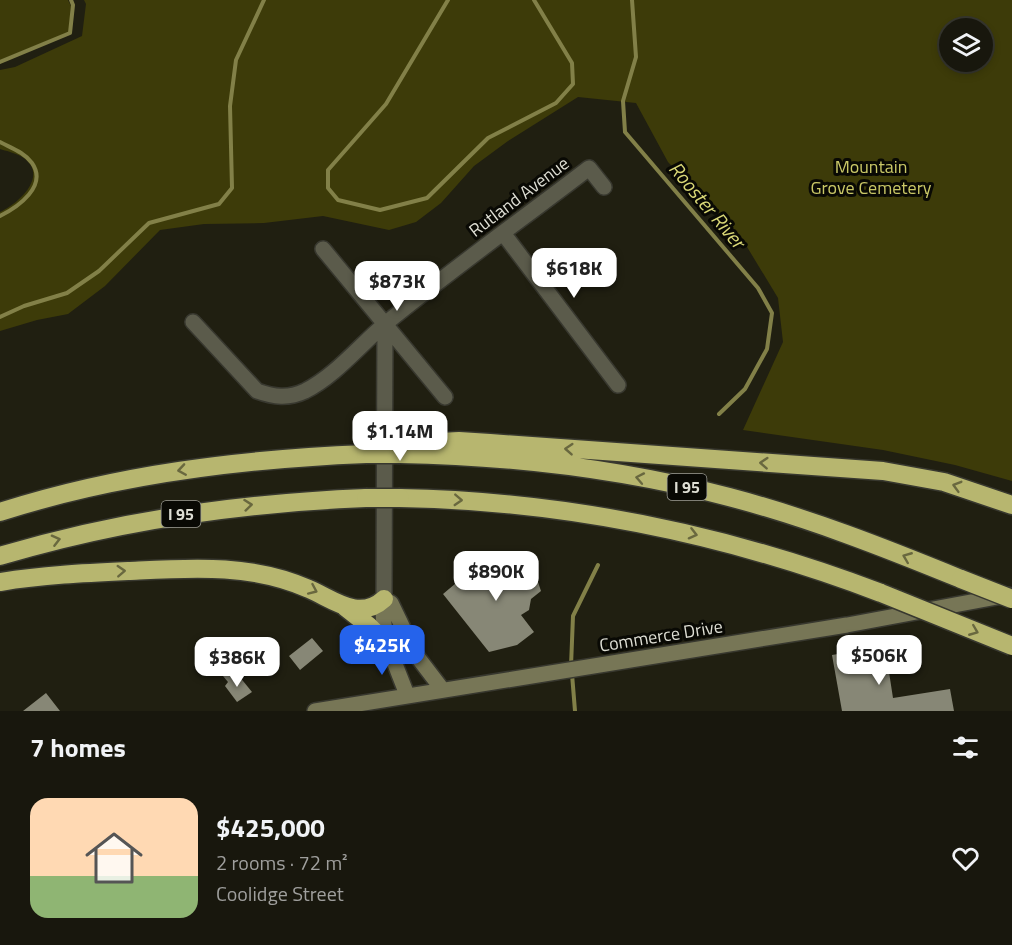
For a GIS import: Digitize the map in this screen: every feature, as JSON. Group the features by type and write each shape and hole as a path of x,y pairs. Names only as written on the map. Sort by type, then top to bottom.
{"highway":[{"path":"400,449 448,441 883,471 944,482 1012,505"},
{"name":"I 95","path":"0,512 138,478 274,459 400,449 549,464 639,477 728,497 816,523 1012,599"},
{"name":"I 95","path":"0,556 99,530 188,513 277,503 366,498 504,503 637,521 768,554 881,593 1012,646"},
{"path":"0,582 58,575 215,568 280,578 349,608 364,609 378,605 384,599"},
{"path":"336,602 358,616 388,645"}],"main road":[{"name":"Commerce Drive","path":"315,711 847,625 1012,594"},
{"path":"407,695 388,645 382,612 384,599 391,603 416,655 442,689"}],"street":[{"name":"Rutland Avenue","path":"193,322 256,391 271,396 286,397 316,385 385,324 589,168 604,187"},
{"path":"503,233 618,385"},
{"path":"323,249 445,397"},
{"path":"384,599 385,324"}],"green space":[{"path":"0,0 68,0 71,6 69,32 0,60"},
{"name":"Mountain Grove Cemetery","path":"84,0 1012,0 1012,481 955,465 883,450 743,430 783,342 778,298 741,237 668,162 636,103 578,97 508,141 474,166 441,203 416,222 389,230 323,216 264,223 204,224 160,230 105,286 68,314 0,331 0,212 25,193 33,179 33,171 24,158 0,149 0,70 15,67 82,36 86,4"}],"building":[{"path":"507,552 524,573 534,570 541,591 531,599 529,610 521,615 534,632 517,645 489,652 443,594 480,563 486,569"},
{"path":"312,638 323,651 300,670 289,656"},
{"path":"885,646 893,698 950,689 954,711 842,711 832,655"},
{"path":"223,676 239,676 252,692 237,702 225,686 228,682"},
{"path":"46,693 60,711 23,711"}],"waterway":[{"name":"Rooster River","path":"0,62 70,33 73,5 71,0"},
{"name":"Rooster River","path":"0,317 24,306 67,293 99,271 149,223 219,204 232,188 230,106 236,60 264,0"},
{"name":"Rooster River","path":"448,0 386,104 328,170 328,188 338,200 380,210 427,198 488,138 556,103 573,84 572,63 534,0"},
{"name":"Rooster River","path":"632,0 636,57 623,101 625,132 758,288 772,313 767,349 745,389 719,414"},
{"name":"Rooster River","path":"0,142 29,159 36,172 34,188 29,195 0,216"},
{"name":"Rooster River","path":"571,666 573,616 598,565"},
{"name":"Rooster River","path":"572,674 575,711"}]}
